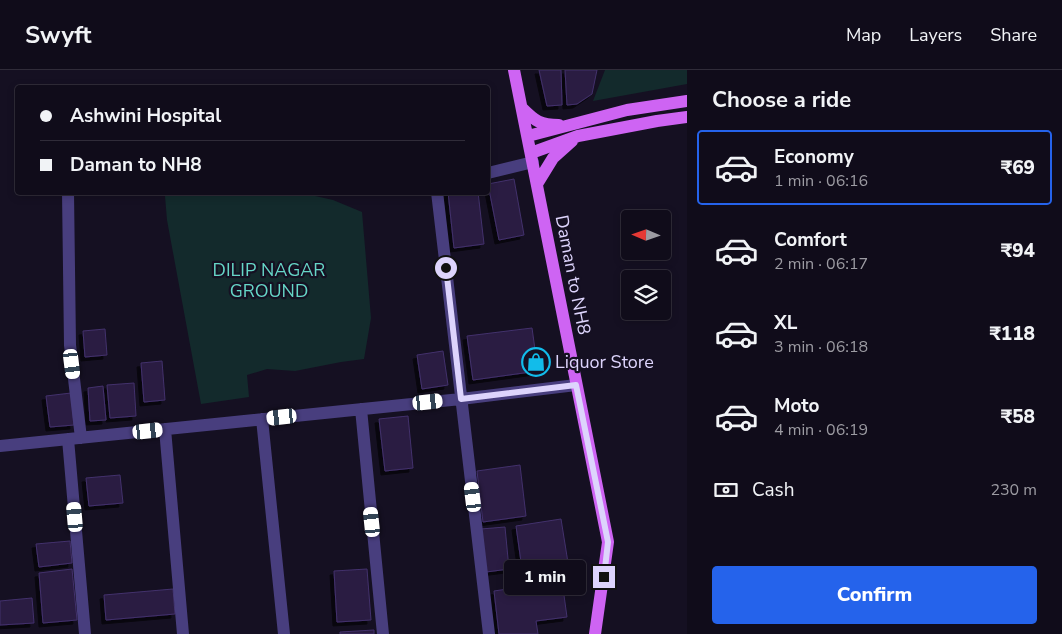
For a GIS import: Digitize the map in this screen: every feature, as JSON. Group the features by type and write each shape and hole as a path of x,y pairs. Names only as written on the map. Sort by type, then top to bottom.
{"main road":[{"name":"Daman to NH8","path":"514,70 608,542 596,634"},
{"path":"528,136 627,110 687,100"},
{"path":"522,108 535,122 548,125 572,124"},
{"path":"532,158 578,136 687,117"},
{"path":"537,184 553,158 578,136"}],"street":[{"path":"490,172 532,158"},
{"path":"68,195 70,345 81,438"},
{"path":"437,195 489,634"},
{"path":"0,446 461,399 576,385"},
{"path":"360,409 384,634"},
{"path":"262,419 284,634"},
{"path":"165,429 183,634"},
{"path":"68,439 86,634"}],"green space":[{"path":"605,70 687,70 687,84 593,101"},
{"name":"DILIP NAGAR GROUND","path":"311,195 333,200 362,212 371,318 364,359 295,371 267,369 247,375 249,397 201,404 167,220 165,196"}],"building":[{"path":"539,70 561,70 562,105 547,106"},
{"path":"565,70 597,70 592,94 577,104 567,105"},
{"path":"514,179 524,235 499,240 490,194 490,184"},
{"path":"448,195 478,195 484,244 454,248"},
{"path":"532,328 538,371 473,380 467,336"},
{"path":"105,329 107,355 85,357 83,331"},
{"path":"443,351 448,385 422,389 417,355"},
{"path":"162,361 165,400 144,402 141,363"},
{"path":"134,383 136,416 110,418 107,385"},
{"path":"103,386 106,420 90,421 88,388"},
{"path":"71,393 74,425 50,427 46,396"},
{"path":"408,416 413,468 385,471 379,419"},
{"path":"520,465 526,516 483,522 477,471"},
{"path":"120,475 123,503 89,506 86,478"},
{"path":"561,519 569,569 523,576 516,526"},
{"path":"505,527 509,569 486,572 481,529"},
{"path":"70,541 72,563 39,567 36,544"},
{"path":"72,569 77,620 43,623 39,573"},
{"path":"367,569 371,620 337,622 334,571"},
{"path":"562,581 567,617 536,621 538,634 499,634 494,591"},
{"path":"173,589 175,614 106,620 104,595"},
{"path":"32,598 34,623 0,625 0,601"},
{"path":"374,630 374,634 340,634 340,632"}],"place":[{"name":"Liquor Store","path":"536,362"}],"route":[{"path":"446,268 461,399 576,385 608,542 604,577"}]}
